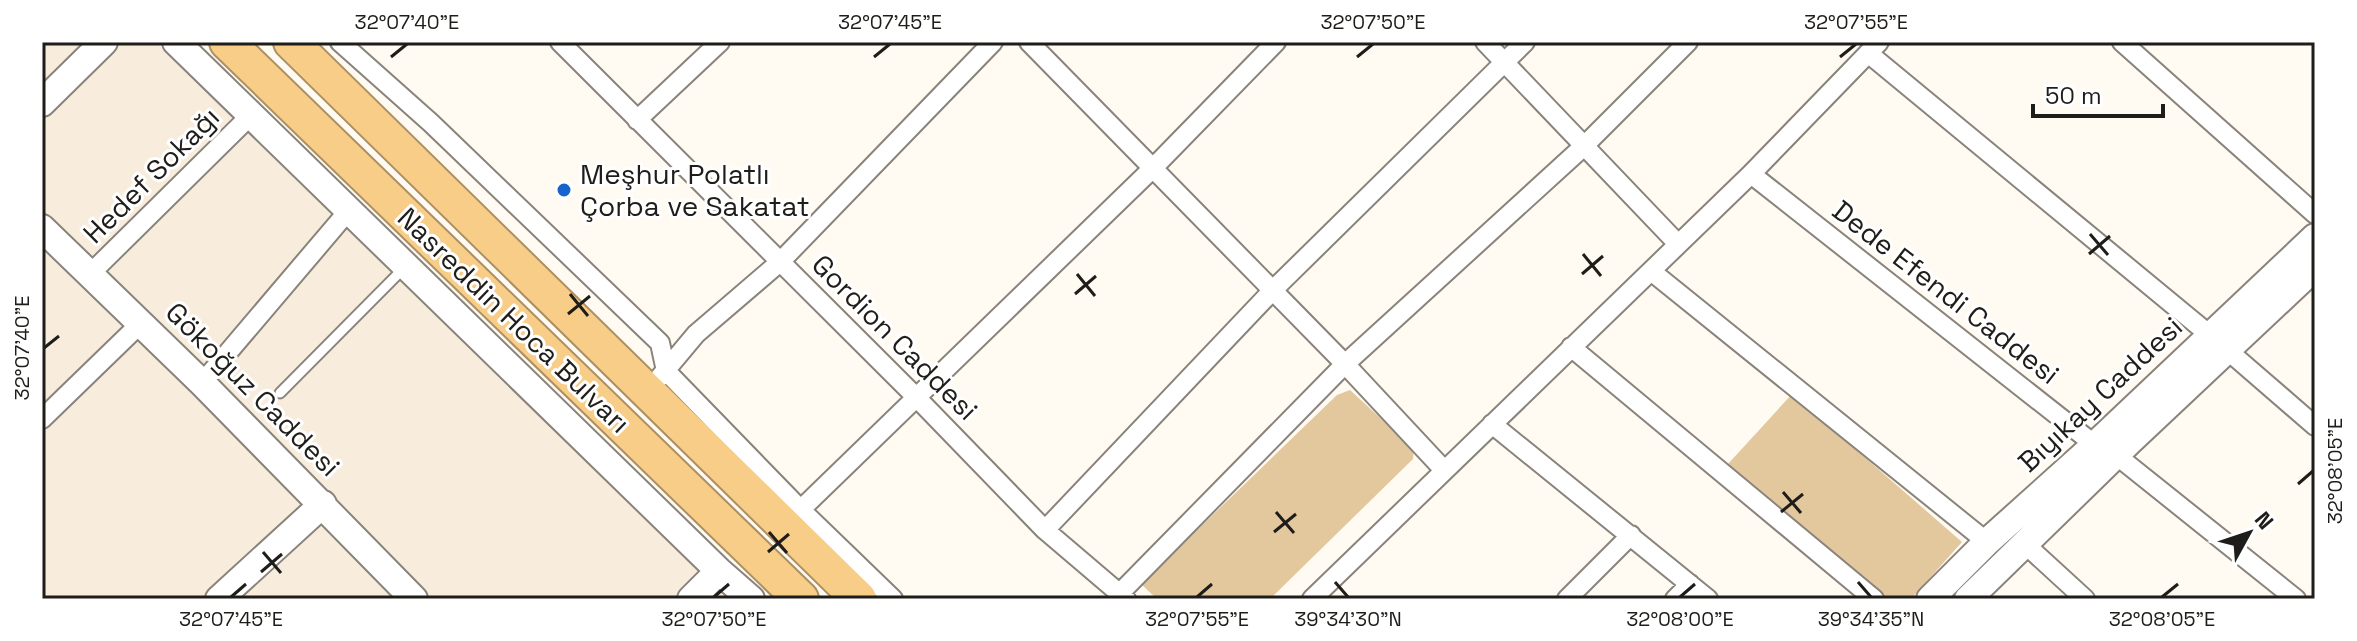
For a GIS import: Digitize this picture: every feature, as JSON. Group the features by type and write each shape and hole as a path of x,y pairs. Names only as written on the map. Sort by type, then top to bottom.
{"highway":[{"name":"Nasreddin Hoca Bulvarı","path":"227,42 801,599"},
{"name":"Nasreddin Hoca Bulvarı","path":"291,42 656,381 792,518 859,599"}],"street":[{"path":"42,103 104,42"},
{"path":"176,42 751,599"},
{"path":"340,42 431,123 660,343 656,381"},
{"name":"Gordion Caddesi","path":"560,42 1045,530 1122,596"},
{"path":"637,120 720,42"},
{"path":"656,381 696,334 780,262 993,42"},
{"path":"1029,42 1345,364 1444,470"},
{"path":"893,599 792,518 1153,168 1276,42"},
{"path":"1485,42 1678,244"},
{"path":"1045,530 1273,290 1525,42"},
{"path":"1122,596 1345,364 1584,146 1688,42"},
{"path":"2122,42 2315,214"},
{"path":"1312,599 1751,174 1873,48 2315,426"},
{"name":"Hedef Sokağı","path":"90,274 251,115"},
{"name":"Dede Efendi Caddesi","path":"1751,174 2296,599"},
{"path":"202,383 349,210"},
{"name":"Gökoğuz Caddesi","path":"42,228 202,383 414,599"},
{"name":"Bıyıkay Caddesi","path":"1930,599 1987,542 2105,450 2219,343 2315,237"},
{"name":"Bıyıkay Caddesi","path":"2219,343 2315,267"},
{"path":"1651,271 1987,542"},
{"path":"42,419 141,323"},
{"path":"1571,347 1874,599"},
{"path":"1492,424 1708,599"},
{"name":"Bıyıkay Caddesi","path":"1968,599 2025,544 2105,450"},
{"path":"219,599 323,504"},
{"path":"1567,599 1631,535"},
{"path":"2025,544 2085,599"},
{"path":"691,599 719,571"},
{"path":"1675,599 1690,584"}],"lane":[{"path":"280,393 407,266"}],"shaded area":[{"path":"42,42 156,42 735,599 42,599"},
{"path":"1350,390 1414,449 1413,459 1270,599 1157,599 1141,584 1337,395"},
{"path":"1792,394 1962,542 1911,599 1884,599 1728,464"}],"place":[{"name":"Meşhur Polatlı Çorba ve Sakatat","path":"564,190"}]}
